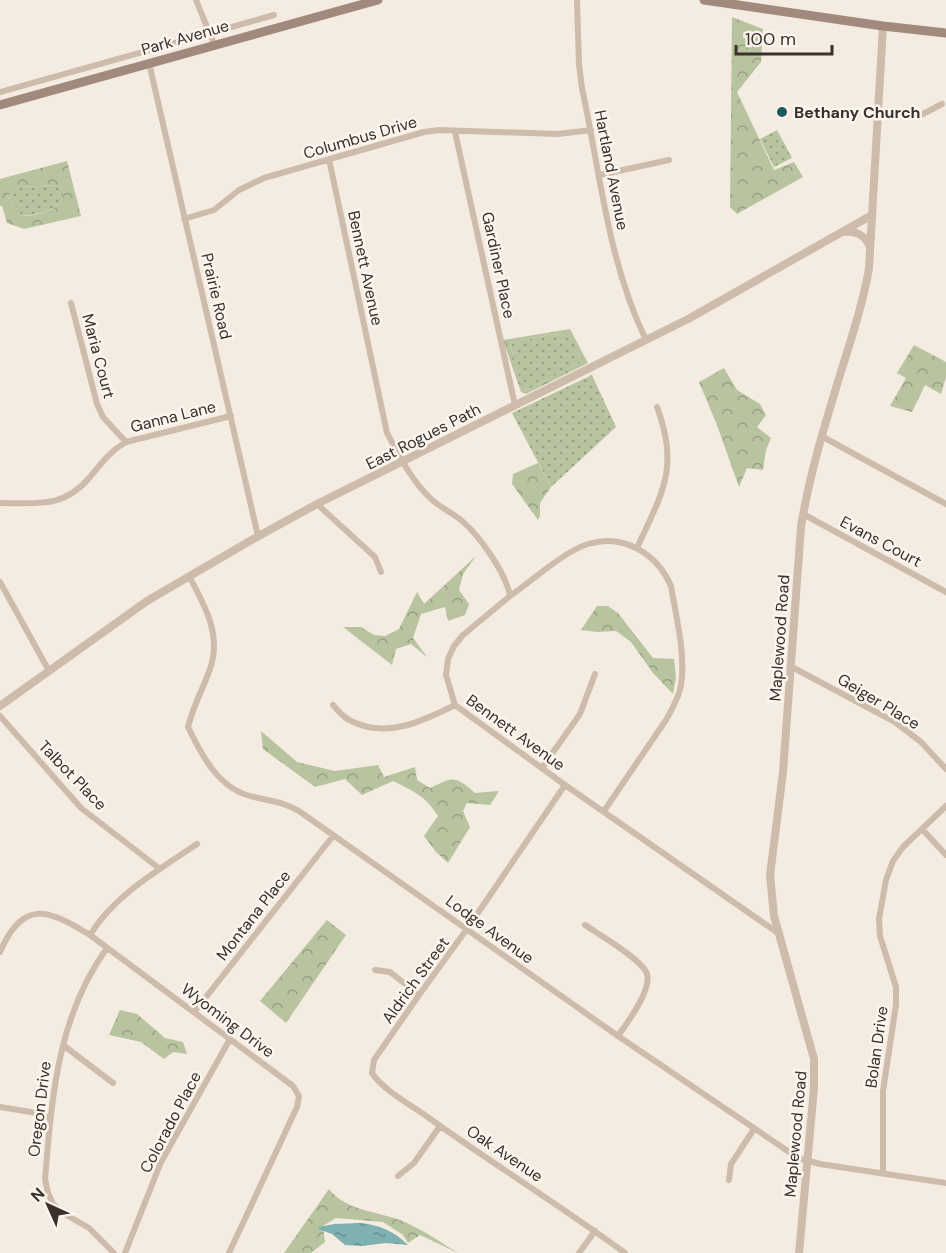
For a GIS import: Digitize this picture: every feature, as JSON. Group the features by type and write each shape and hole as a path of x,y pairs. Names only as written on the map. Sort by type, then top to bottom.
{"main road":[{"name":"Park Avenue","path":"0,105 378,0"},
{"path":"704,0 747,3 883,26 946,33"}],"street":[{"path":"196,0 214,44"},
{"name":"Hartland Avenue","path":"577,0 579,65 600,175 622,280 646,340"},
{"path":"0,92 274,15"},
{"name":"Maplewood Road","path":"799,1253 814,1089 814,1059 778,933 771,898 770,875 783,772 803,514 864,298 871,253 883,26"},
{"name":"Prairie Road","path":"149,63 258,536"},
{"path":"878,112 921,115 942,104"},
{"name":"Columbus Drive","path":"184,219 214,210 239,190 257,181 424,132 439,130 558,134 591,130"},
{"name":"Gardiner Place","path":"455,132 515,405"},
{"name":"Bennett Avenue","path":"328,159 387,433 403,461 431,499 469,528 499,567 508,586 510,596 463,635 454,646 448,659 446,675 455,705 565,785 778,933"},
{"path":"600,175 669,160"},
{"name":"East Rogues Path","path":"0,706 147,601 258,536 317,504 690,318 872,215"},
{"path":"842,232 855,232 862,236 869,244 871,253"},
{"name":"Maria Court","path":"71,303 97,404 103,417 126,442"},
{"path":"637,548 659,500 668,466 669,449 657,407"},
{"name":"Ganna Lane","path":"0,503 45,503 70,496 84,484 111,452 126,442 231,416"},
{"path":"823,437 945,502"},
{"path":"317,504 375,557 381,572"},
{"name":"Evans Court","path":"803,514 946,592"},
{"path":"510,596 570,553 586,545 600,542 615,542 637,548 657,563 671,586 683,668 681,687 675,705 666,720 604,811"},
{"name":"Lodge Avenue","path":"189,576 214,629 215,647 210,670 192,710 188,727 207,763 222,781 236,792 285,803 618,1036 798,1158 946,1183"},
{"path":"0,582 49,671"},
{"name":"Geiger Place","path":"790,666 895,722 921,742 946,769"},
{"path":"542,768 580,714 595,674"},
{"path":"333,705 349,721 384,729 414,724 455,705"},
{"name":"Talbot Place","path":"0,716 81,808 160,869"},
{"name":"Aldrich Street","path":"372,1072 374,1060 565,785"},
{"name":"Bolan Drive","path":"883,1173 883,1091 896,1005 896,987 880,936 879,919 886,880 893,861 903,847 946,806"},
{"path":"922,829 946,855"},
{"name":"Montana Place","path":"195,1011 333,836"},
{"path":"90,935 108,910 160,869 197,844"},
{"name":"Wyoming Drive","path":"0,952 15,924 25,916 37,913 51,915 70,923 195,1011 293,1086 299,1095 289,1124 229,1253"},
{"path":"585,925 628,953 641,964 647,974 646,988 639,1004 618,1036"},
{"name":"Oregon Drive","path":"107,948 86,984 56,1068 45,1179 50,1199 63,1213 89,1228 114,1253"},
{"path":"375,970 390,972 419,995"},
{"name":"Colorado Place","path":"125,1253 160,1162 230,1039"},
{"path":"63,1045 113,1083"},
{"name":"Oak Avenue","path":"372,1072 381,1084 625,1253"},
{"path":"0,1107 23,1110 50,1118"},
{"path":"398,1176 414,1163 440,1126"},
{"path":"729,1180 730,1164 754,1129"},
{"path":"579,1253 595,1231"}],"green space":[{"path":"732,17 763,29 761,62 737,92 774,170 794,162 803,177 737,214 730,207"},
{"path":"777,130 792,158 774,167 760,139"},
{"path":"67,161 81,216 24,229 7,223 2,206 0,206 0,179","holes":["60,185 64,193 58,204 48,211 22,216 7,196 18,187"]},
{"path":"60,185 64,193 58,204 48,211 35,214 22,216 7,196 18,187"},
{"path":"570,329 588,363 526,394 521,392 503,340","holes":["553,334 572,339 582,359 581,362 525,391 522,388 510,343"]},
{"path":"553,334 573,339 582,359 581,362 525,391 522,389 510,343"},
{"path":"914,345 946,362 946,377 941,394 925,385 912,412 890,406 906,378 897,373"},
{"path":"724,368 737,390 760,404 766,415 757,427 771,438 766,450 763,470 747,468 739,487 699,382"},
{"path":"592,375 616,427 551,487 512,413"},
{"path":"538,463 551,487 540,503 538,520 512,484 513,474"},
{"path":"476,556 463,574 459,590 469,604 465,615 448,621 445,607 421,614 413,638 427,657 411,644 396,649 392,665 343,627 361,627 374,635 385,636 399,629 417,592 424,604"},
{"path":"597,606 608,606 618,613 653,658 674,659 676,678 673,694 653,673 631,642 616,631 581,630"},
{"path":"261,731 297,762 335,771 378,765 384,777 415,767 417,780 430,788 454,780 475,793 499,791 490,805 467,803 463,811 470,827 448,863 424,836 438,816 418,795 393,781 362,795 345,779 315,787 263,749"},
{"path":"327,920 346,935 286,1023 260,1001"},
{"path":"120,1010 137,1014 165,1038 183,1042 187,1054 173,1052 164,1059 141,1042 109,1035"},
{"path":"329,1189 346,1203 409,1224 458,1253 420,1235 408,1243 403,1235 383,1222 336,1218 323,1226 325,1242 311,1253 284,1253"}],"water":[{"path":"362,1223 387,1230 408,1245 386,1243 362,1246 345,1245 332,1234 318,1229 334,1224"}],"place":[{"name":"Bethany Church","path":"782,112"}]}
